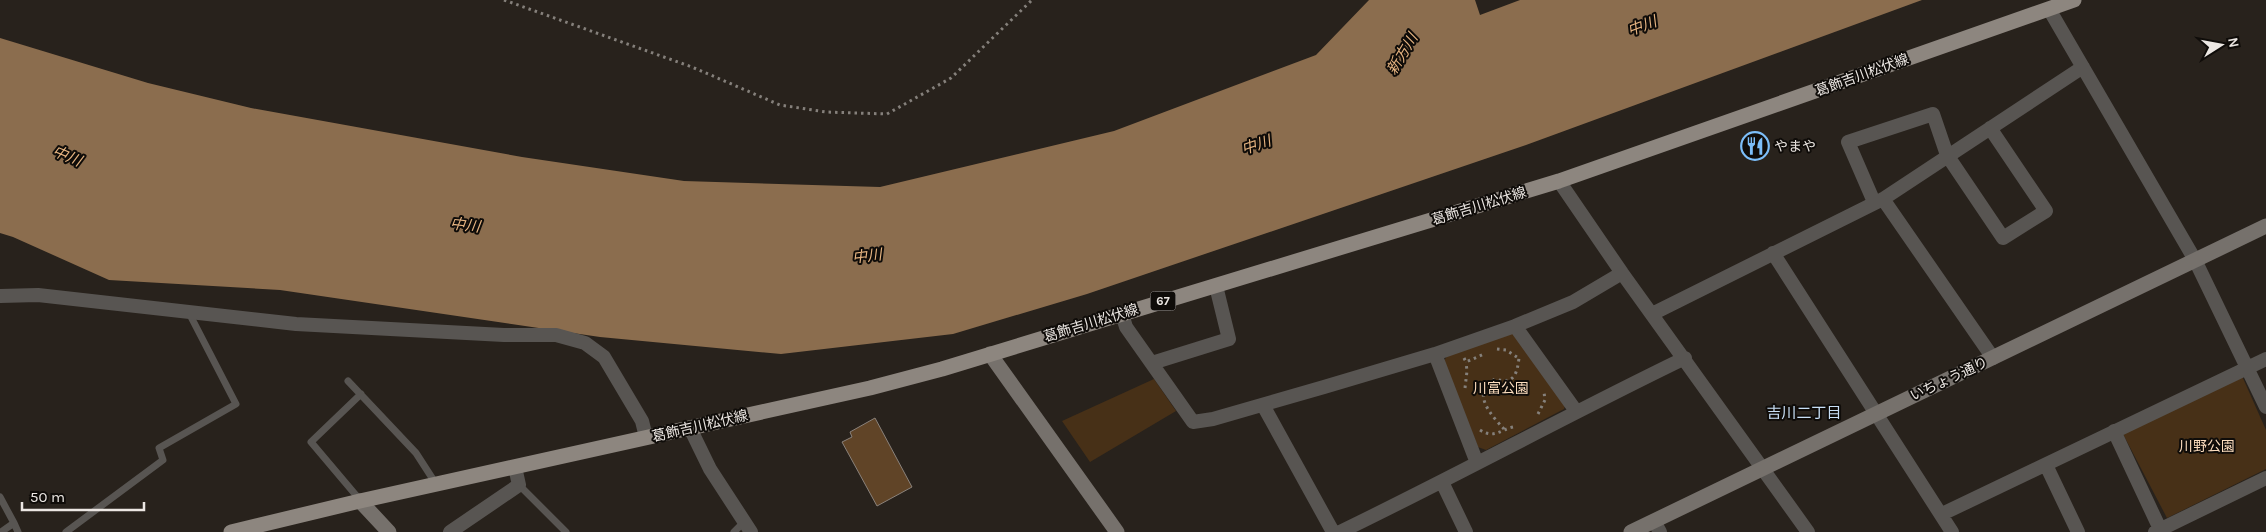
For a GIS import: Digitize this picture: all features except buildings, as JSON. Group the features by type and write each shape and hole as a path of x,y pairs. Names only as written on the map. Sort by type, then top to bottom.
{"main road":[{"name":"葛飾吉川松伏線","path":"231,532 360,501 870,388 990,354 1559,181 2074,0"}],"street":[{"path":"2049,9 2195,260 2266,407"},
{"path":"1652,314 1879,200 2083,67"},
{"path":"1990,128 2046,211 2003,238 1947,155 1933,114 1848,142 1879,200 1993,358"},
{"path":"1559,181 1622,273 1685,358 1808,532"},
{"name":"いちょう通り","path":"1631,532 1657,526 1763,468 2266,226"},
{"path":"1773,253 1875,414 1883,421 1952,532"},
{"path":"1122,314 1126,327 1193,422 1213,419 1263,405 1435,354 1515,326 1573,302 1622,273"},
{"path":"1152,363 1229,339 1216,286"},
{"path":"0,296 38,295 296,324 504,335 556,335 585,343 604,357 642,421 646,438"},
{"path":"1515,326 1576,411"},
{"path":"990,354 1117,532"},
{"path":"1435,354 1477,463"},
{"path":"1340,532 1442,482 1576,411 1685,358"},
{"path":"1942,514 2266,359"},
{"path":"1263,405 1333,532"},
{"path":"690,428 743,529"},
{"path":"2114,431 2158,530 2266,478"},
{"path":"2046,465 2078,532"},
{"path":"450,532 519,485 514,467"},
{"path":"1442,482 1466,532"},
{"path":"360,501 389,532"}],"lane":[{"path":"66,532 163,460 159,448 236,404 190,313"},
{"path":"348,380 416,453 436,484"},
{"path":"360,501 311,442 361,394"},
{"path":"519,485 566,532"},
{"path":"0,497 18,532"},
{"path":"1,532 14,523"}],"path":[{"path":"504,0 692,67 780,105 826,112 887,114 950,78 1032,0"},
{"path":"1466,362 1498,348 1506,350 1519,358 1525,366"},
{"path":"1460,351 1466,362 1467,371 1464,394"},
{"path":"1504,428 1484,405 1484,390 1495,378 1506,380 1515,376 1519,369 1519,358"},
{"path":"1534,417 1540,412 1545,400 1544,391 1540,385"},
{"path":"1478,428 1490,435 1499,434 1504,428 1520,424"}],"green space":[{"name":"川富公園","path":"1511,333 1516,334 1566,403 1564,409 1486,450 1478,447 1444,361 1447,356"},
{"name":"川野公園","path":"2242,376 2266,430 2266,469 2167,518 2123,434"},
{"path":"1154,379 1176,411 1090,462 1062,421"}],"water":[{"path":"1369,0 1475,0 1480,15 1520,0 1922,0 1526,145 1087,294 953,334 781,354 600,337 280,290 109,280 0,233 0,38 148,83 251,108 522,157 684,181 880,187 1114,131 1316,55"}],"place":[{"name":"やまや","path":"1755,146"}],"district":[{"name":"吉川二丁目","path":"1804,413"}],"water label":[{"name":"中川","path":"1642,26"},
{"name":"新方川","path":"1402,54"},
{"name":"中川","path":"1256,145"},
{"name":"中川","path":"67,156"},
{"name":"中川","path":"465,225"},
{"name":"中川","path":"867,256"}]}
